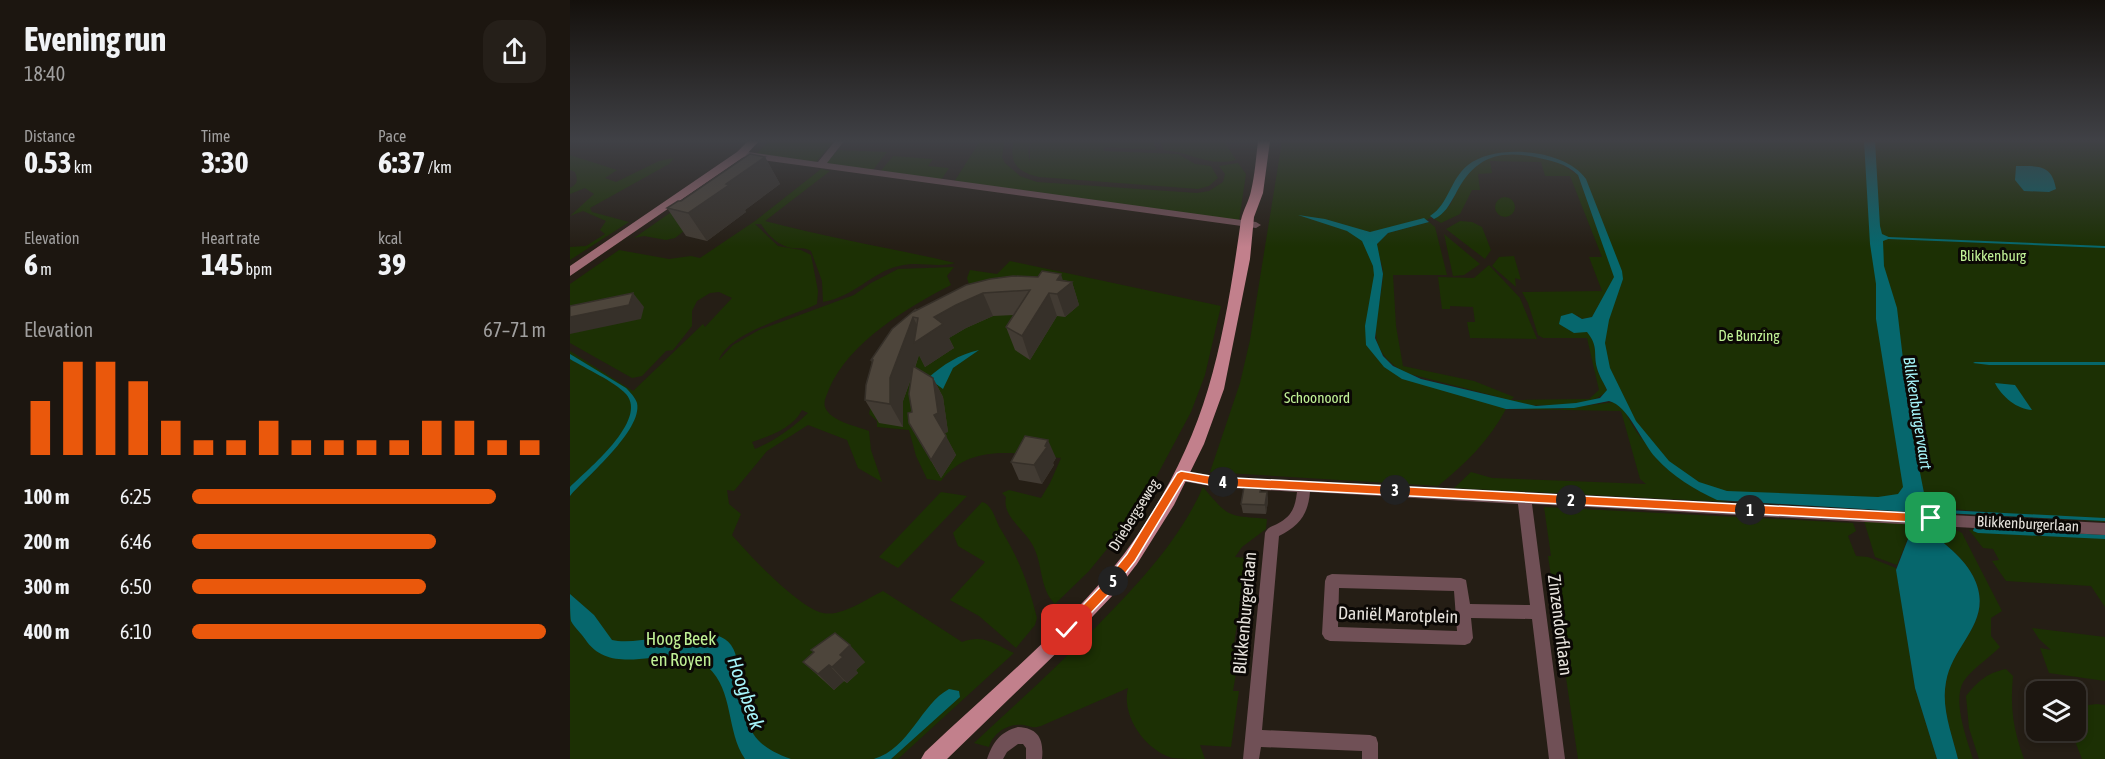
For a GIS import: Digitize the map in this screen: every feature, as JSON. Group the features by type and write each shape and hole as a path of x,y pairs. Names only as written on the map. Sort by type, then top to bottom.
{"main road":[{"path":"570,271 708,176"},
{"name":"Driebergseweg","path":"932,759 1059,638 1106,589 1131,558 1181,476 1196,444 1216,389 1243,259 1252,244 1252,224 1259,176"}],"street":[{"path":"910,176 1252,224"},
{"name":"Blikkenburgerlaan","path":"1181,476 1216,482 2105,529"},
{"name":"Blikkenburgerlaan","path":"1251,759 1272,533 1296,520 1300,514 1304,486"},
{"name":"Zinzendorflaan","path":"1524,497 1557,759"},
{"name":"Daniël Marotplein","path":"1332,581 1461,585 1463,610 1465,638 1330,634 1332,581"},
{"name":"Daniël Marotplein","path":"1463,610 1539,612"},
{"path":"995,759 1003,743 1015,735 1028,736 1035,745 1034,759"},
{"path":"1253,738 1370,742 1370,759"}],"green space":[{"path":"576,176 607,176 605,178 616,182 627,176 647,176 590,208 592,212 629,222 570,260 570,247 586,246 605,234 600,230 606,221 583,211 570,216 594,194 585,188 570,194 570,188 577,180"},
{"name":"Hoog Beek en Royen","path":"812,176 823,176 765,221 955,263 899,266 880,273 844,295 823,302 822,281 811,251 782,245 770,236 761,224 755,224 778,246 801,250 811,255 818,291 817,304 748,333 725,350 719,360 733,345 759,330 854,295 898,269 954,267 947,276 951,285 899,315 865,341 850,356 838,372 825,398 825,407 832,416 869,431 871,450 882,482 858,468 847,440 808,425 767,451 734,491 727,490 729,504 741,514 732,535 775,580 813,609 830,614 838,612 883,591 962,642 983,640 995,643 1014,653 898,759 570,759 570,351 633,391 703,324 705,327 732,298 719,292 710,293 697,301 692,311 692,326 673,350 666,351 642,376 632,378 570,343 570,284 619,250 669,259 691,256 700,258 755,221","holes":["802,410 808,413 783,434 755,449 752,442 787,426"]},
{"path":"914,176 943,176 941,180"},
{"path":"958,176 1021,176 1037,182 1197,193 1209,191 1223,182 1224,176 1246,176 1239,221 954,182"},
{"name":"Schoonoord","path":"1276,176 1478,176 1480,190 1472,190 1460,214 1441,223 1434,219 1450,205 1463,179 1442,211 1423,222 1382,233 1367,243 1377,272 1370,335 1381,360 1412,379 1510,400 1406,373 1391,363 1382,353 1377,342 1376,330 1383,276 1377,244 1388,233 1429,222 1435,227 1447,275 1393,275 1396,326 1403,366 1474,381 1514,397 1511,400 1589,399 1599,390 1587,338 1543,338 1538,335 1522,292 1602,291 1589,257 1602,257 1570,176 1579,176 1615,277 1592,317 1582,319 1577,315 1569,331 1588,332 1595,346 1597,368 1607,391 1598,398 1576,404 1518,407 1561,409 1614,402 1622,409 1648,445 1679,476 1703,492 1728,502 1454,488 1471,472 1492,478 1646,484 1640,479 1621,411 1506,409 1476,451 1438,486 1210,472 1240,383 1250,340"},
{"path":"2105,176 2105,522 1930,507 1722,497 1663,459 1616,396 1598,339 1618,280 1581,177"},
{"path":"1039,177 1218,178 1209,186 1198,189"},
{"path":"717,180 743,186 697,215 684,212 694,223 675,238 666,240 644,236 634,238"},
{"path":"1505,197 1512,200 1515,207 1512,214 1505,217 1498,214 1495,207 1498,200"},
{"path":"1460,221 1472,222 1482,227 1491,250 1485,259 1446,229"},
{"path":"1444,234 1480,264 1464,275 1453,276"},
{"path":"1514,256 1521,280 1515,278 1516,287 1492,266 1499,257"},
{"path":"1010,261 1221,306 1205,375 1191,412 1138,511 1089,571 1055,604 1046,591 1032,544 1010,516 1006,497 1002,493 1009,490 1041,498 1061,458 996,453 966,460 941,481 927,479 916,456 909,430 877,427 877,421 869,414 873,393 969,284 967,278 970,270 997,274"},
{"path":"1489,265 1520,298 1537,339 1470,338 1467,322 1475,322 1473,307 1450,306 1450,309 1442,309 1438,277 1474,278"},
{"path":"1203,487 1230,514 1267,519 1266,529 1242,547 1235,557 1249,558 1252,554 1244,605 1240,605 1234,643 1241,644 1233,691 1239,691 1231,747 1200,745 1205,759 1172,758 1162,754 1144,739 1131,720 1128,709 1128,688 1041,726 1007,727 994,737 989,747 974,743 1068,655 1142,578 1170,544"},
{"path":"941,492 967,496 898,568 879,557"},
{"path":"982,502 991,509 1013,550 1037,618 1035,625 1016,648 979,616 950,600 985,562 958,546 953,533"},
{"path":"1544,507 1853,523 1856,531 1848,536 1856,556 1868,557 1896,568 1915,688 1937,759 1578,759 1548,556 1551,556"},
{"path":"1864,521 1915,521 1897,565 1875,557"},
{"path":"1922,522 1943,523 1962,533 2002,611 1991,618 1991,636 2000,647 1966,678 1961,686 1961,718 1973,759 1958,759 1948,721 1945,692 1950,668 1976,619 1979,592 1968,568"},
{"path":"1969,530 2105,536 2105,607 2091,586 2006,581 1992,561 1999,560 1993,549 1983,548"},
{"path":"2032,628 2105,637 2105,681 2049,673 2040,648 2051,650 2039,639"},
{"path":"2006,669 2013,676 2013,718 2024,759 1979,759 1969,728 1966,696 1983,678"},
{"path":"2086,705 2105,705 2105,759 2082,759 2075,741 2086,741"}],"water":[{"path":"1467,176 1449,206 1434,219 1430,216 1441,205 1457,177"},
{"path":"1579,176 1583,176 1622,271 1623,279 1609,320 1605,343 1610,368 1636,421 1669,461 1699,482 1727,491 1878,497 1898,494 1903,487 1876,319 1876,284 1870,244 1866,176 1877,176 1880,226 1882,234 1891,238 1883,241 1884,266 1897,308 1911,427 1926,503 1931,508 1946,510 2105,518 2105,521 1922,512 1922,522 1968,568 1979,592 1976,619 1956,655 1946,682 1946,711 1958,759 1937,759 1915,688 1896,570 1915,521 1912,512 1717,500 1684,482 1662,465 1629,417 1616,404 1609,401 1574,408 1506,409 1402,379 1384,367 1366,345 1365,326 1374,275 1373,266 1362,241 1347,231 1298,215 1325,219 1370,232 1424,218 1429,222 1388,233 1377,244 1383,274 1375,338 1383,356 1393,366 1421,379 1536,406 1576,403 1600,398 1607,390 1598,371 1591,337 1587,332 1574,333 1559,324 1561,316 1572,313 1582,319 1592,317 1614,277"},
{"path":"2015,176 2052,176 2056,189 2049,192 2024,191 2015,180"},
{"path":"979,350 953,368 943,389 928,378 952,361"},
{"path":"570,354 626,388 637,403 636,414 623,439 570,496 570,487 601,457 623,430 631,405 621,389 570,359"},
{"path":"2105,362 2105,365 1989,365 1973,363"},
{"path":"1995,383 2015,385 2032,410 2021,408 2010,401"},
{"path":"1974,528 2105,535 2105,539 1978,533 1973,531"},
{"path":"570,594 594,615 612,640 641,640 692,633 721,637 731,645 735,654 741,680 736,685 752,731 765,746 791,759 745,759 735,736 722,688 708,667 694,659 662,657 628,660 612,658 597,652 571,621"},
{"path":"949,689 959,691 960,697 891,759 874,759 897,746 939,696"}],"building":[{"path":"717,176 737,176 726,184 729,185 688,213 667,208"},
{"path":"1042,271 1061,274 1057,280 1072,282 1057,294 1049,293 1022,336 1006,327 1030,290 983,293 956,305 934,317 943,324 914,343 918,318 913,317 890,378 890,404 865,400 866,385 873,360 871,360 892,329 916,309 915,311 966,285 1013,276 1038,277"},
{"path":"633,293 629,305 570,317 570,306"},
{"path":"913,366 933,378 938,413 934,415 946,436 931,460 909,423 908,413 912,412 909,394"},
{"path":"1025,436 1048,440 1045,446 1047,447 1034,465 1011,462"},
{"path":"1244,487 1261,488 1260,492 1267,492 1265,505 1241,504"},
{"path":"835,633 850,645 840,655 843,657 832,667 829,665 818,674 803,662 814,652 811,650"}],"waterway":[{"path":"1888,238 2105,247"}],"route":[{"path":"1067,630 1106,589 1131,558 1181,476 1216,482 1931,518"}],"park label":[{"name":"Blikkenburg","path":"1993,256"},
{"name":"De Bunzing","path":"1749,336"}],"water label":[{"name":"Blikkenburgervaart","path":"1918,413"},
{"name":"Hoogbeek","path":"746,693"}]}
